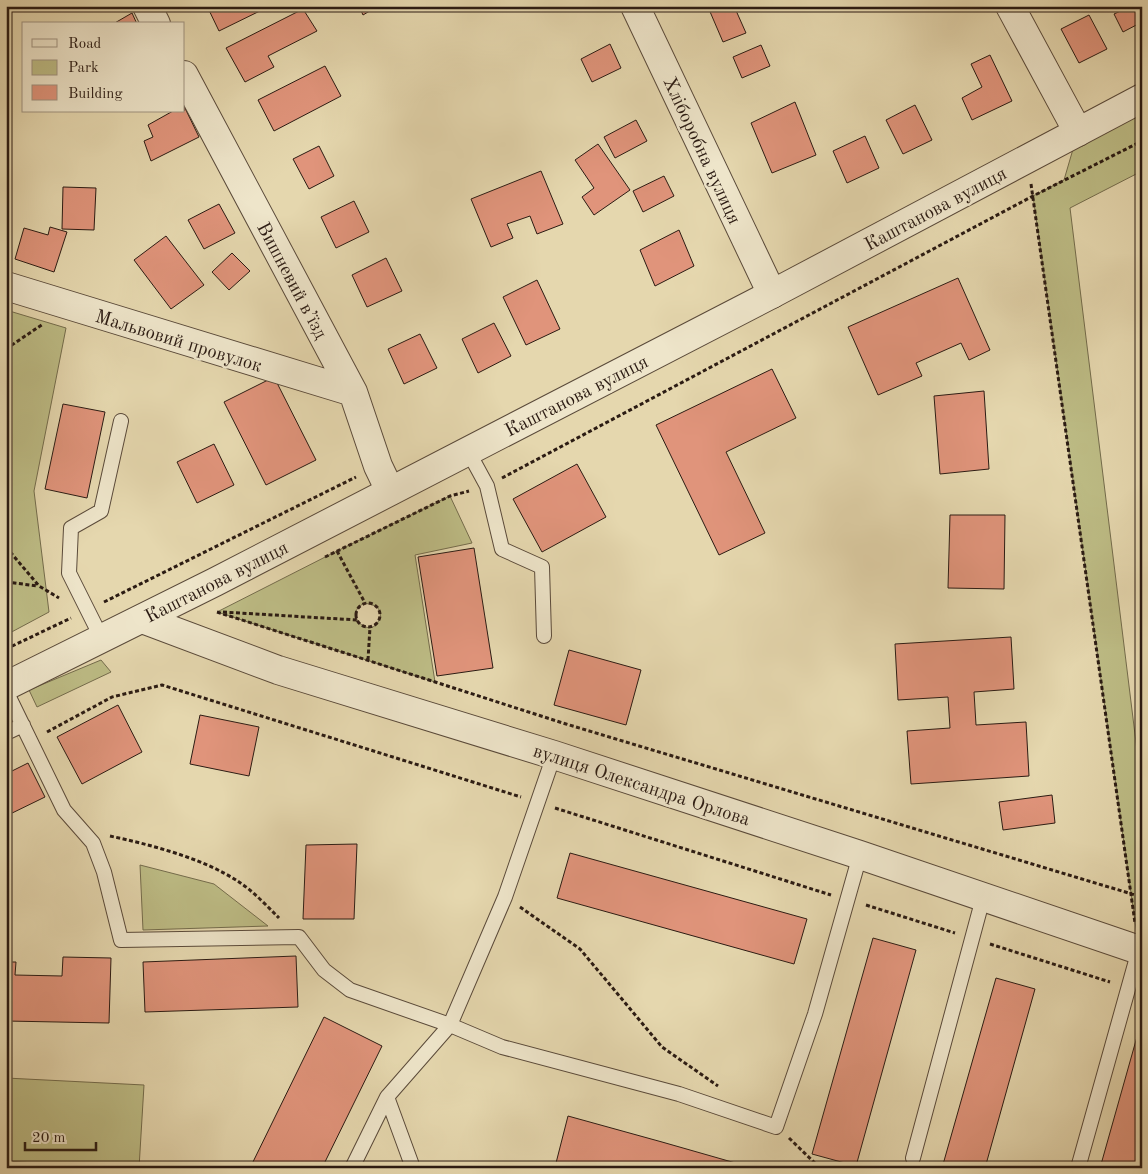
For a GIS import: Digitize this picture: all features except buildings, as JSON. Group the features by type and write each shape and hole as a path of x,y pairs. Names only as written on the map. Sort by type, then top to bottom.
{"street":[{"path":"147,6 155,22"},
{"name":"Хліборобна вулиця","path":"634,6 772,294"},
{"path":"1010,6 1078,132"},
{"name":"Вишневий в’їзд","path":"185,78 353,392 378,466 390,491"},
{"name":"Каштанова вулиця","path":"6,686 142,619 772,294 1142,98"},
{"name":"Мальвовий провулок","path":"6,286 353,392"},
{"name":"вулиця Олександра Орлова","path":"142,619 278,670 554,755 860,855 1140,950"}],"lane":[{"path":"102,639 86,611 69,573 72,528 101,511 121,421"},
{"path":"468,451 486,486 502,549 542,567 544,636"},
{"path":"6,691 64,810 93,844 104,872 121,940 299,937 324,970 350,990 450,1025 502,1047 679,1094 776,1127 815,1014 860,855"},
{"path":"6,733 22,725"},
{"path":"352,1168 387,1097 450,1025 505,897 554,755"},
{"path":"913,1158 984,898"},
{"path":"1078,1168 1140,950"},
{"path":"387,1097 413,1168"}],"path":[{"path":"365,603 337,550 450,496 486,486 1033,196 1142,141"},
{"path":"1028,159 1140,950"},
{"path":"6,349 69,306"},
{"path":"6,649 378,466"},
{"path":"6,547 39,586"},
{"path":"6,582 39,586 86,611"},
{"path":"365,603 376,606 380,613 377,624 370,627 362,626 357,620 356,612 365,603"},
{"path":"357,620 217,612 566,724 1142,897"},
{"path":"368,660 370,627"},
{"path":"30,740 112,697 162,685 1128,988"},
{"path":"82,830 138,842 197,861 239,882 299,937"},
{"path":"505,897 580,949 662,1047 719,1087"},
{"path":"776,1127 820,1168"}],"green space":[{"path":"1142,100 1142,171 1070,208 1142,791 1142,928 1139,950 1033,196 1064,180 1078,132"},
{"path":"6,310 66,328 34,491 49,612 6,635"},
{"path":"450,496 472,543 415,555 435,682 217,612","holes":["365,603 376,606 380,616 375,626 370,628 360,623 356,613 358,607"]},
{"path":"101,660 111,672 37,707 29,690"},
{"path":"140,865 214,884 268,926 143,930"},
{"path":"6,1078 144,1085 139,1168 6,1161"}]}
